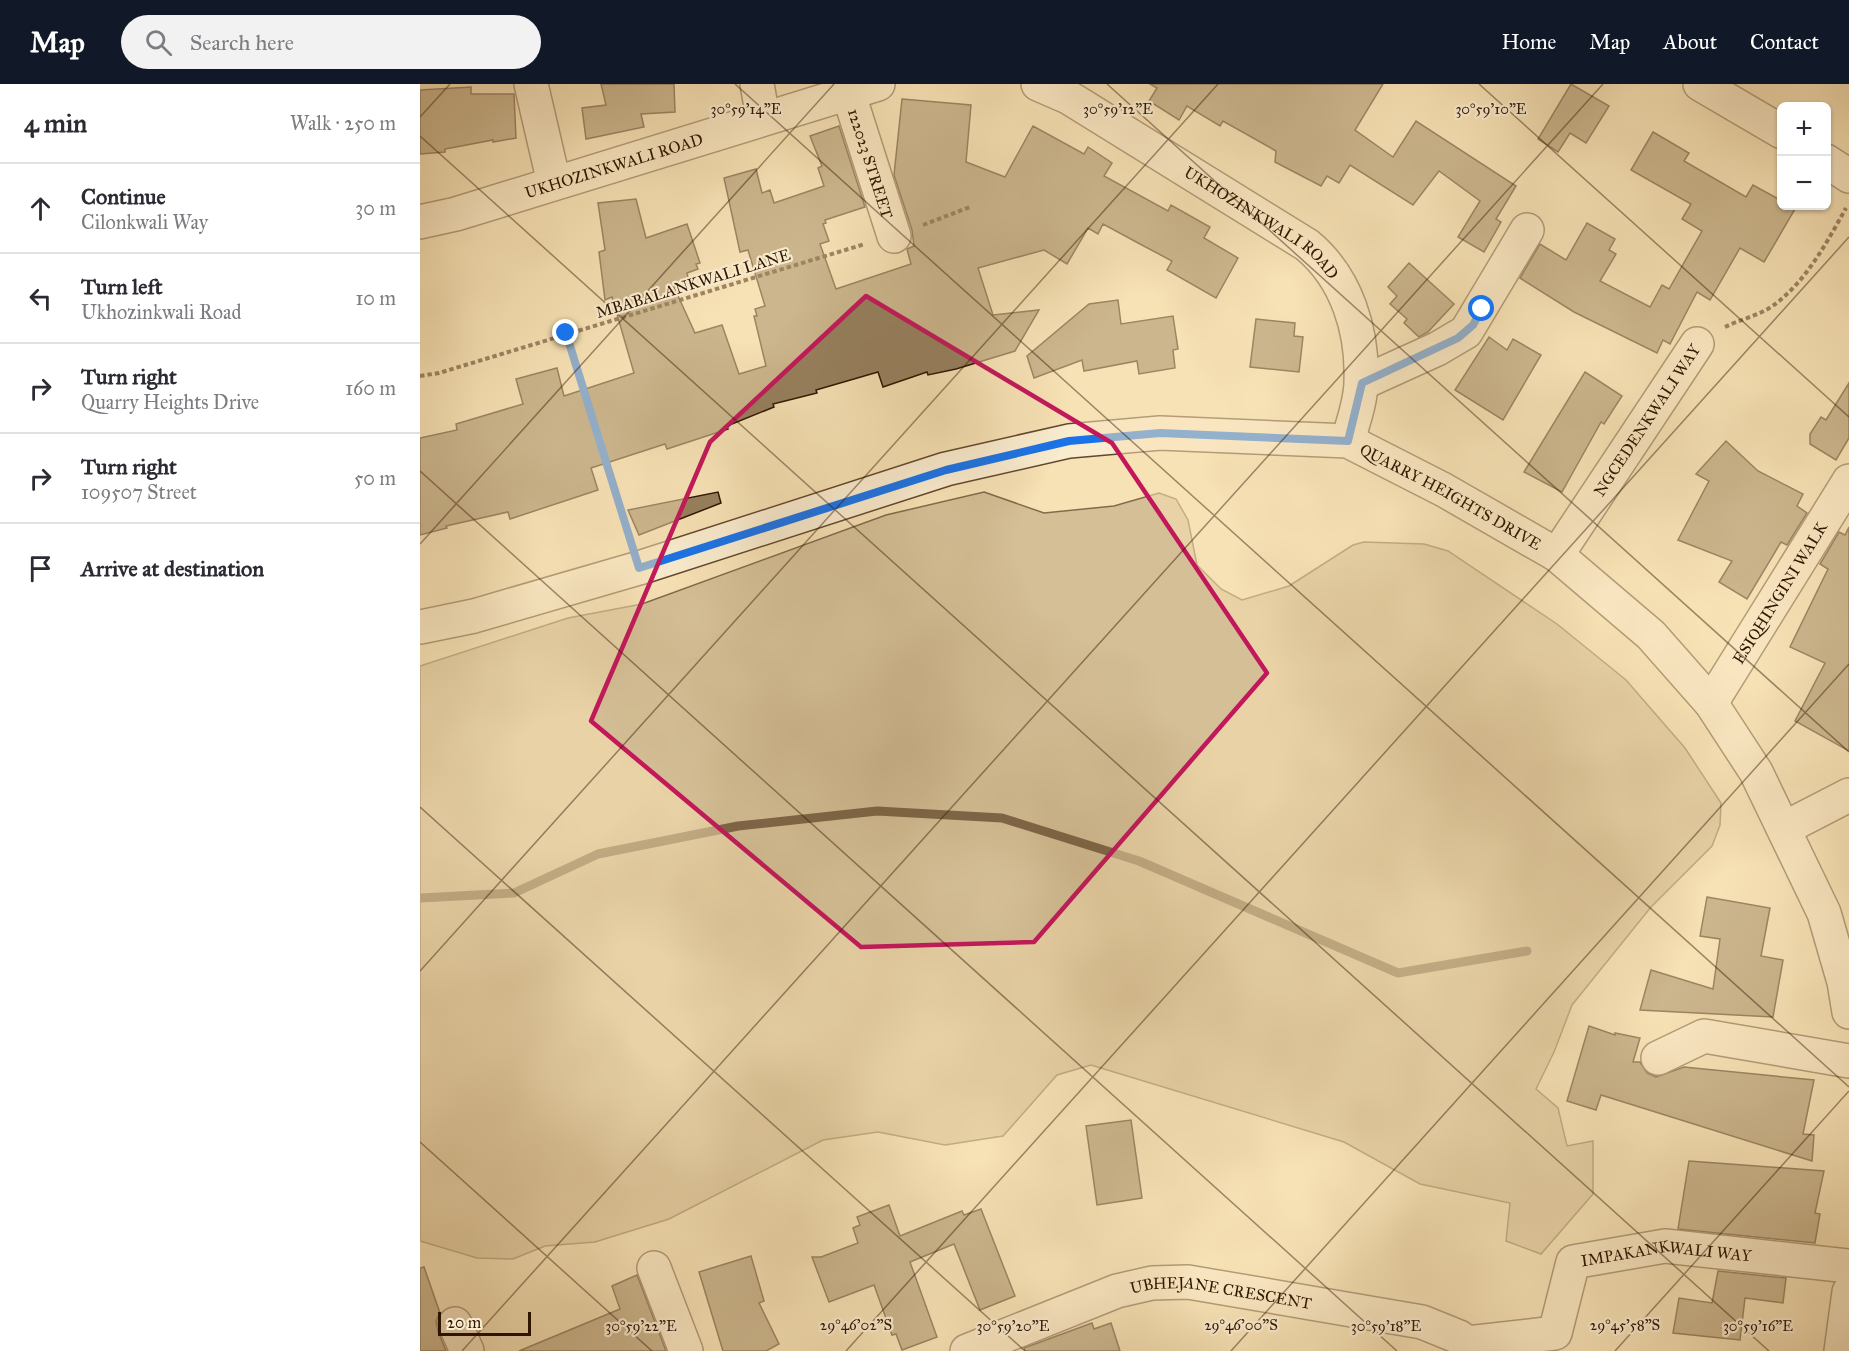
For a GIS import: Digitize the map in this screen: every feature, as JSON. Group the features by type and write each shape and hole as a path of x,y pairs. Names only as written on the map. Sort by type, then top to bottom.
{"street":[{"path":"531,84 554,183"},
{"path":"757,84 763,118"},
{"name":"UKHOZINKWALI ROAD","path":"1038,84 1078,104 1307,244 1323,258 1352,309 1358,335 1362,383 1348,441"},
{"path":"1701,84 1777,129"},
{"name":"UKHOZINKWALI ROAD","path":"420,222 456,214 863,88"},
{"name":"122023 STREET","path":"863,88 894,236"},
{"path":"1831,164 1849,176"},
{"path":"1362,383 1437,349 1466,332 1527,230"},
{"name":"NGCEDENKWALI WAY","path":"1557,555 1697,344"},
{"name":"QUARRY HEIGHTS DRIVE","path":"420,627 474,616 639,568 946,470 1069,441 1160,433 1348,441 1444,490 1557,555 1651,635 1711,703 1756,772 1824,913 1844,982 1849,1012"},
{"name":"ESIQHINGINI WALK","path":"1711,703 1849,481"},
{"path":"1785,828 1849,795"},
{"path":"1658,1058 1704,1036 1849,1061"},
{"name":"IMPAKANKWALI WAY","path":"1473,1347 1555,1333 1573,1262 1665,1246 1849,1266"},
{"path":"654,1268 686,1351"},
{"name":"UBHEJANE CRESCENT","path":"967,1351 1117,1291 1152,1283 1223,1286 1422,1322 1473,1347"},
{"path":"1841,1351 1849,1292"}],"path":[{"name":"NGCEDENKWALI WAY","path":"1697,344 1726,327 1771,307 1802,277 1828,240 1849,202"},
{"name":"MBABALANKWALI LANE","path":"420,376 894,236 970,207"},
{"path":"566,333 639,568"}],"highlighted area":[{"path":"866,296 1112,443 1267,673 1034,942 861,947 591,721 710,442"}],"shaded area":[{"path":"984,492 1044,513 1114,506 1159,493 1176,499 1188,520 1197,565 1221,589 1242,600 1289,586 1353,545 1364,542 1424,544 1448,551 1557,624 1626,680 1685,748 1721,803 1720,825 1712,846 1651,907 1572,1005 1554,1052 1536,1089 1558,1108 1567,1146 1593,1141 1593,1194 1541,1254 1506,1241 1510,1203 1420,1184 1344,1142 1091,1065 1057,1075 1003,1136 945,1145 878,1132 823,1140 669,1219 595,1242 545,1246 513,1259 477,1258 420,1241 420,666 568,618 642,604 886,515"}],"building":[{"path":"601,84 674,84 675,112 641,114 644,127 586,139 582,108 606,105"},
{"path":"1150,84 1383,84 1355,130 1393,157 1416,121 1516,186 1496,219 1501,222 1484,252 1458,237 1480,201 1439,171 1413,205 1350,165 1339,183 1327,176 1321,186 1275,162 1276,151 1223,121 1220,126 1187,106 1179,120 1149,101 1157,88"},
{"path":"1571,84 1609,106 1586,143 1570,133 1558,152 1538,139"},
{"path":"471,87 471,94 514,94 516,138 445,149 445,152 420,154 420,90"},
{"path":"902,99 971,105 966,162 1005,177 1033,126 1084,154 1088,147 1112,163 1104,176 1168,211 1171,205 1210,227 1204,238 1238,258 1216,298 1167,270 1172,261 1103,224 1098,234 1088,228 1067,264 1044,250 978,268 993,315 1039,310 1015,351 956,369 928,375 927,372 883,387 878,372 816,390 817,393 773,404 774,407 727,426 728,429 667,449 665,444 591,468 598,490 510,519 508,512 446,526 447,528 420,535 420,438 457,430 456,424 523,404 516,379 557,368 564,396 634,373 612,297 605,300 599,252 605,250 598,203 636,199 646,238 687,224 700,263 696,264 698,269 687,273 689,282 674,287 695,333 722,325 739,374 766,366 754,316 757,316 755,309 765,306 748,250 740,252 724,178 756,169 762,193 770,190 774,203 824,186 818,168 822,166 810,136 839,126 865,207 825,220 826,223 823,224 829,241 820,244 836,289 911,264 907,249 914,246 912,230 894,175"},
{"path":"1653,132 1689,153 1684,161 1746,197 1753,185 1777,198 1777,210 1794,210 1764,262 1740,248 1710,300 1697,292 1670,344 1663,340 1657,353 1574,312 1520,278 1540,244 1566,260 1587,223 1615,239 1609,250 1616,254 1600,281 1650,307 1662,285 1669,289 1702,231 1682,219 1691,204 1631,170"},
{"path":"1409,263 1454,304 1428,332 1419,337 1404,323 1407,319 1390,304 1397,296 1388,287"},
{"path":"1118,300 1121,324 1173,316 1178,349 1173,350 1175,368 1139,374 1137,361 1084,371 1082,360 1034,378 1027,356 1089,304"},
{"path":"1256,319 1295,323 1294,336 1303,337 1299,372 1250,367"},
{"path":"1489,337 1507,350 1513,339 1541,355 1503,420 1455,390"},
{"path":"1585,372 1622,396 1604,424 1601,422 1562,492 1524,472"},
{"path":"1849,383 1849,438 1836,460 1810,444 1810,434 1821,417 1826,420"},
{"path":"1726,441 1758,471 1803,494 1797,506 1807,513 1787,545 1781,542 1747,599 1719,582 1732,561 1678,540 1709,481 1696,474"},
{"path":"718,492 721,503 639,535 628,510"},
{"path":"1849,527 1849,751 1795,721 1825,663 1790,647 1828,569 1820,564 1839,532 1845,535"},
{"path":"1707,897 1770,908 1761,956 1783,960 1773,1017 1640,1010 1651,970 1713,989 1720,939 1700,936"},
{"path":"1589,1026 1615,1035 1615,1033 1640,1038 1633,1062 1640,1062 1647,1073 1656,1077 1684,1067 1814,1080 1803,1134 1814,1135 1812,1161 1601,1095 1596,1110 1567,1101"},
{"path":"1131,1120 1142,1198 1097,1205 1086,1126"},
{"path":"1689,1161 1824,1171 1815,1213 1820,1214 1815,1243 1678,1229"},
{"path":"889,1205 900,1236 962,1211 964,1215 981,1209 1015,1296 980,1310 954,1244 910,1262 937,1337 902,1350 896,1334 892,1335 874,1285 829,1302 812,1257 821,1257 858,1243 853,1228 860,1225 857,1217"},
{"path":"751,1256 764,1301 759,1303 779,1344 766,1351 723,1351 699,1272"},
{"path":"424,1267 440,1313 436,1321 446,1351 420,1351 420,1268"},
{"path":"1718,1271 1786,1278 1783,1303 1745,1298 1740,1340 1673,1333 1679,1298 1712,1303"},
{"path":"637,1275 666,1351 519,1351 620,1309 612,1286"},
{"path":"1092,1323 1094,1329 1111,1323 1120,1351 1025,1351 1024,1348"}],"waterway":[{"path":"420,898 514,893 598,854 738,826 877,811 1002,818 1139,861 1398,973 1527,951"}],"route":[{"path":"566,333 639,568 838,502 946,470 1069,441 1112,435 1160,433 1348,441 1362,383 1458,338 1473,325 1482,309"}]}
